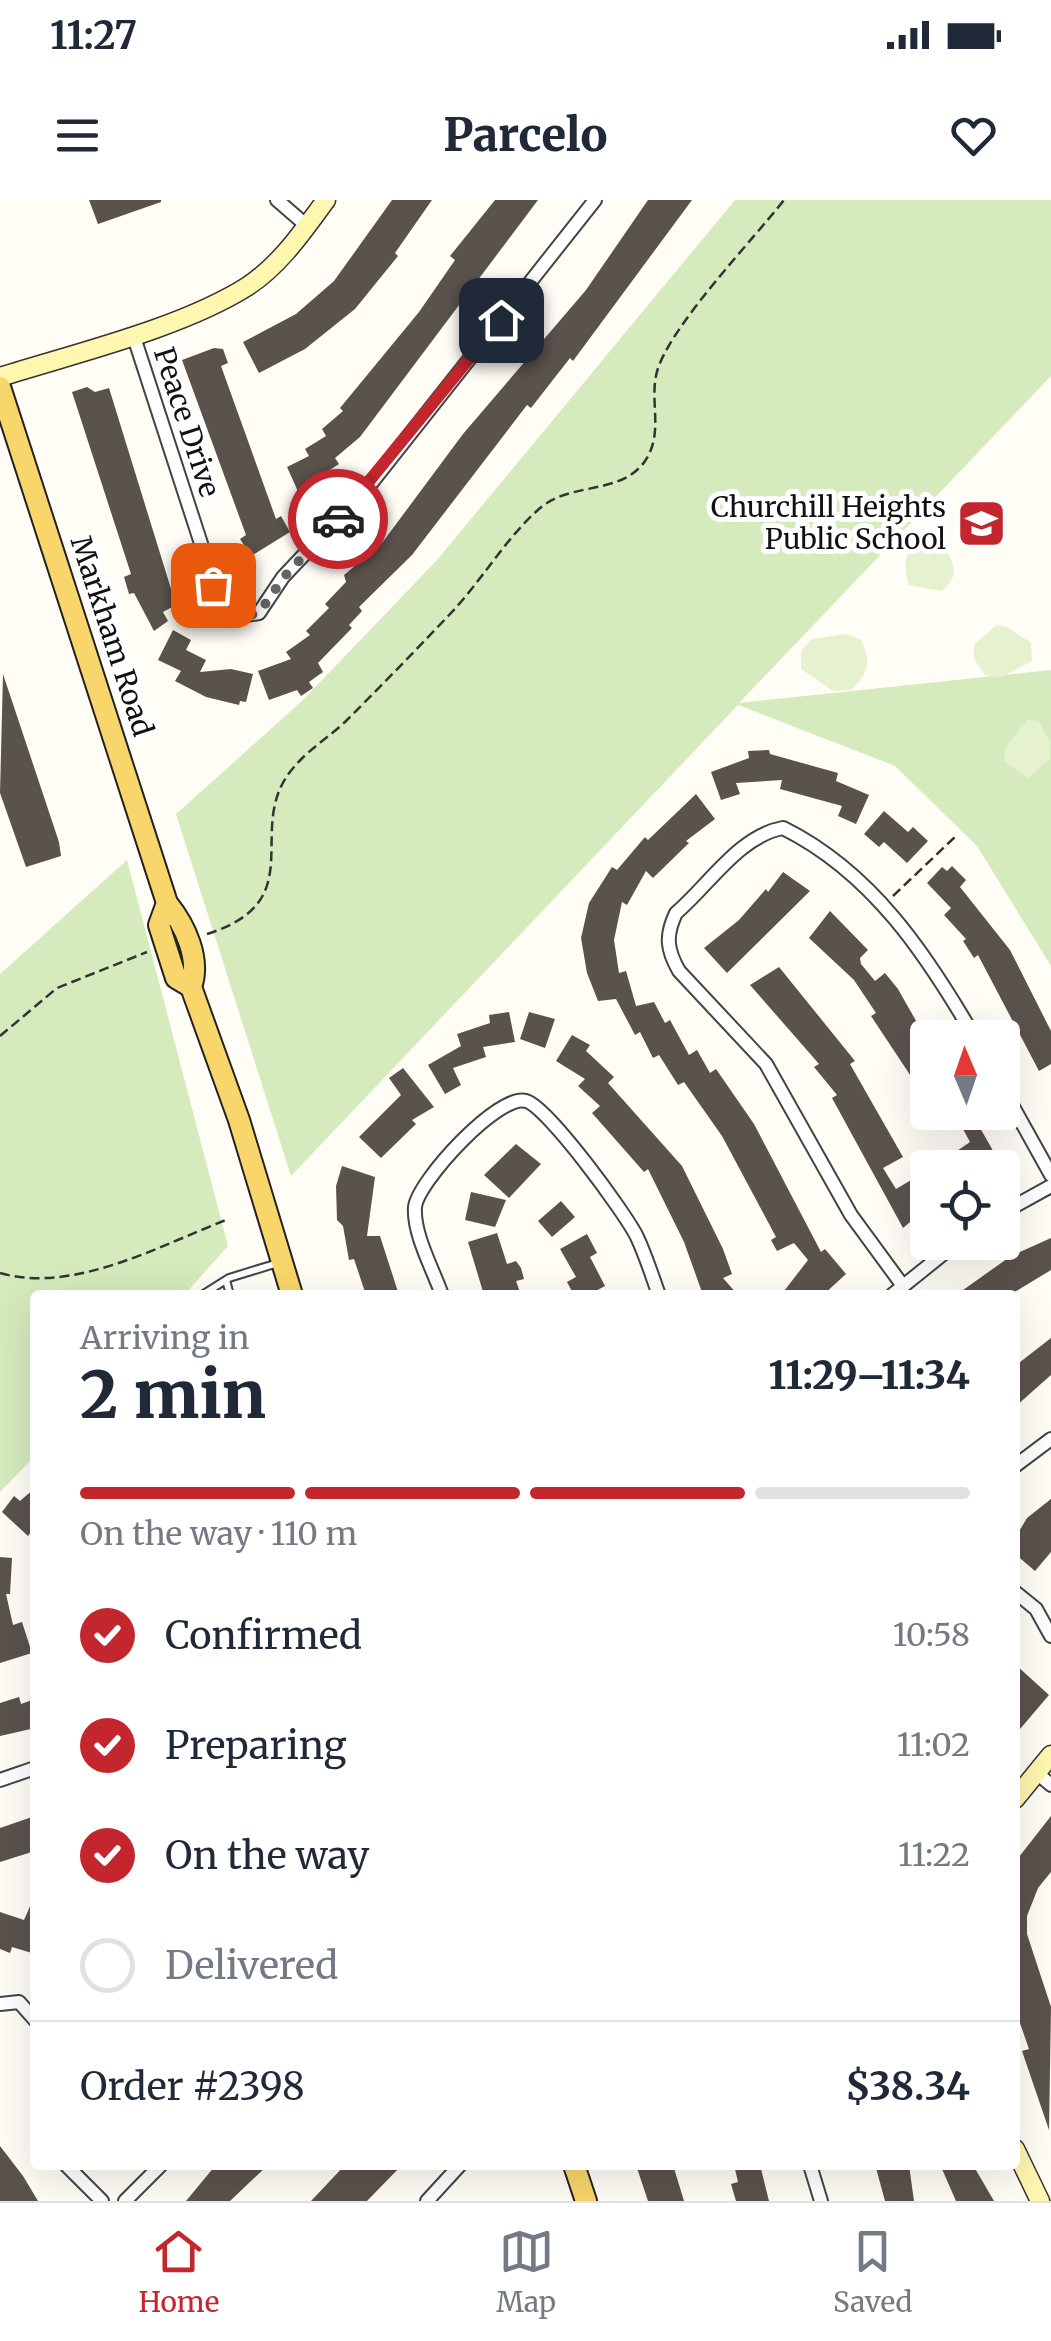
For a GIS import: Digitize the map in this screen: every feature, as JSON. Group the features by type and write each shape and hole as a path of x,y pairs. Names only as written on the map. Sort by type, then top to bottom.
{"main road":[{"name":"Markham Road","path":"0,387 166,903 159,925 176,978 191,986 240,1120 290,1290"},
{"path":"576,2170 586,2201"}],"street":[{"path":"277,200 307,226"},
{"path":"0,377 216,304 250,284 307,226 326,200"},
{"name":"Peace Drive","path":"133,334 220,602 241,616 259,613 284,577 369,486 595,200"},
{"path":"935,1260 897,1290 766,1064 679,970 667,941 676,914 742,847 763,832 783,828 837,862 884,906 928,959 964,1020"},
{"path":"440,1290 417,1228 417,1198 435,1170 491,1113 522,1100 531,1102 550,1120 611,1195 637,1238 657,1290"},
{"path":"1020,1119 1051,1175"},
{"path":"1020,1203 1051,1186"},
{"path":"1020,1462 1051,1439"},
{"path":"1020,1596 1036,1609 1051,1636"},
{"path":"1020,1796 1044,1779 1051,1755"},
{"path":"0,1780 30,1770"},
{"path":"0,2004 19,2002 30,2014"},
{"path":"1020,2159 1040,2201"},
{"path":"71,2170 102,2201"},
{"path":"125,2201 156,2170"},
{"path":"426,2201 455,2170"},
{"path":"812,2170 821,2201"}],"lane":[{"path":"210,1290 226,1280 281,1262"},
{"path":"226,1280 229,1290"}],"path":[{"path":"214,932 236,920 270,884 274,861 272,810 278,790 294,766 380,688 474,588 538,510 561,493 615,483 640,468 655,440 654,379 668,346 784,200"},
{"path":"884,906 957,835"},
{"path":"0,1036 56,988 147,952"},
{"path":"0,1273 30,1279 61,1276 226,1220"}],"green space":[{"path":"735,200 1051,200 1051,376 739,703 1051,670 1051,966 977,846 895,766 738,705 291,1176 176,814 302,701 437,560"},
{"path":"919,531 931,531 952,561 953,577 941,591 909,585 907,557"},
{"path":"996,625 1007,627 1031,643 1032,661 1000,678 985,675 974,659 974,645"},
{"path":"847,634 861,640 866,667 851,690 833,691 801,669 801,651 812,639"},
{"path":"1027,720 1039,722 1050,742 1050,759 1028,778 1004,761 1005,748"},
{"path":"127,860 228,1246 188,1290 30,1290 30,1461 0,1492 0,974"}],"building":[{"path":"89,200 161,200 161,202 98,224"},
{"path":"392,200 432,200 395,253 398,256 355,309 305,349 259,373 243,342 296,314 334,281"},
{"path":"495,200 538,200 360,437 335,458 339,464 316,479 320,489 301,498 287,467 309,456 305,449 326,436 322,429 343,411 340,408 419,312 455,260 450,256"},
{"path":"648,200 692,200 573,361 570,358 531,408 527,405 412,555 359,607 362,611 349,625 352,628 318,663 323,672 309,682 313,688 301,696 297,690 269,700 258,671 291,659 286,652 310,635 306,631 329,608 325,604 346,582 344,575 382,543 463,434 586,290"},
{"path":"214,348 223,349 228,363 221,366 276,519 281,516 290,532 251,556 240,539 246,535 182,360"},
{"path":"87,387 95,392 109,388 176,605 163,612 168,621 154,631 134,593 129,594 124,577 131,574 72,392"},
{"path":"173,630 191,640 186,650 206,660 200,672 231,669 253,674 246,702 240,701 239,705 206,697 175,681 181,671 158,660"},
{"path":"3,674 61,856 26,867 0,793"},
{"path":"769,750 770,754 838,773 836,781 869,795 856,824 838,816 842,806 780,789 782,780 736,783 740,794 721,800 711,772 749,758 748,751"},
{"path":"696,794 715,819 686,841 689,843 653,878 646,871 627,905 622,902 614,940 619,973 626,971 636,1006 654,1002 665,1023 670,1020 689,1055 697,1050 710,1073 716,1069 754,1124 821,1252 825,1249 846,1274 828,1290 785,1290 808,1260 794,1243 777,1251 771,1240 776,1237 722,1136 684,1082 678,1085 659,1055 653,1058 640,1032 635,1035 616,999 598,1001 587,973 581,938 589,903 612,867 617,870 645,837 648,840"},
{"path":"884,811 908,832 913,827 928,841 907,863 884,842 879,847 864,834"},
{"path":"952,866 966,880 960,887 1010,950 1051,1031 1051,1064 1039,1071 1020,1035 1020,1020 1012,1020 978,955 974,958 963,941 966,939 944,915 951,908 927,883 942,867 947,871"},
{"path":"783,872 810,891 727,973 704,948 739,920"},
{"path":"830,911 868,950 860,958 861,964 875,981 885,973 898,989 916,1020 910,1020 910,1075 871,1016 876,1013 854,980 809,938"},
{"path":"779,967 855,1061 850,1064 903,1157 883,1168 896,1189 910,1181 910,1222 903,1228 832,1098 837,1095 814,1067 819,1064 750,985"},
{"path":"509,1012 515,1042 483,1047 486,1057 453,1068 461,1085 445,1094 428,1065 461,1046 457,1034 490,1023 489,1015"},
{"path":"529,1012 555,1019 545,1048 520,1039"},
{"path":"572,1035 590,1045 586,1051 614,1077 608,1083 682,1166 723,1249 732,1274 723,1278 734,1290 701,1290 684,1242 648,1169 644,1172 592,1113 600,1106 578,1086 585,1079 556,1061"},
{"path":"403,1068 434,1107 412,1120 416,1124 381,1158 359,1137 401,1095 389,1078"},
{"path":"963,1130 981,1130 993,1150 958,1150 970,1142"},
{"path":"516,1144 541,1164 509,1198 484,1175"},
{"path":"342,1166 375,1177 367,1236 380,1236 397,1290 364,1290 354,1259 349,1260 343,1226 337,1220 336,1186"},
{"path":"471,1192 506,1200 495,1227 465,1220"},
{"path":"561,1201 575,1217 552,1237 538,1221"},
{"path":"497,1233 507,1264 516,1261 521,1268 524,1279 516,1281 519,1290 482,1290 468,1242"},
{"path":"587,1234 597,1253 590,1257 605,1286 597,1290 571,1290 567,1282 576,1277 560,1249"},
{"path":"1051,1238 1051,1270 1018,1290 963,1290 1005,1260 1020,1260 1020,1252"},
{"path":"1051,1338 1051,1375 1020,1403 1020,1362"},
{"path":"30,1492 28,1536 2,1512 14,1496 20,1501"},
{"path":"1051,1499 1051,1552 1035,1571 1020,1558 1020,1530 1027,1518"},
{"path":"0,1557 12,1558 10,1594 6,1594 13,1625 22,1622 30,1654 0,1663"},
{"path":"1020,1669 1049,1695 1020,1729"},
{"path":"19,1697 21,1704 30,1701 30,1729 0,1736 0,1703"},
{"path":"1051,1816 1051,1872 1038,1888 1027,1916 1027,1934 1051,2007 1049,2130 1022,2051 1029,2049 1020,2023 1020,1856"},
{"path":"30,1818 30,1853 0,1862 0,1828"},
{"path":"30,1906 30,1952 12,1947 10,1953 0,1949 0,1912 24,1920"},
{"path":"0,2146 23,2176 38,2201 0,2201"},
{"path":"212,2170 263,2170 230,2201 186,2201"},
{"path":"340,2170 397,2170 367,2201 311,2201"},
{"path":"638,2170 675,2170 684,2201 648,2201"},
{"path":"735,2170 761,2170 769,2201 736,2201 731,2184 738,2182"},
{"path":"877,2170 910,2170 914,2201 885,2201"},
{"path":"942,2170 976,2170 994,2201 956,2201"}],"way so far":[{"path":"213,585 220,602 230,612 241,616 259,613 284,577 338,519"}],"place":[{"name":"Churchill Heights Public School","path":"981,523"}],"route":[{"path":"338,519 369,486 501,320"}]}
